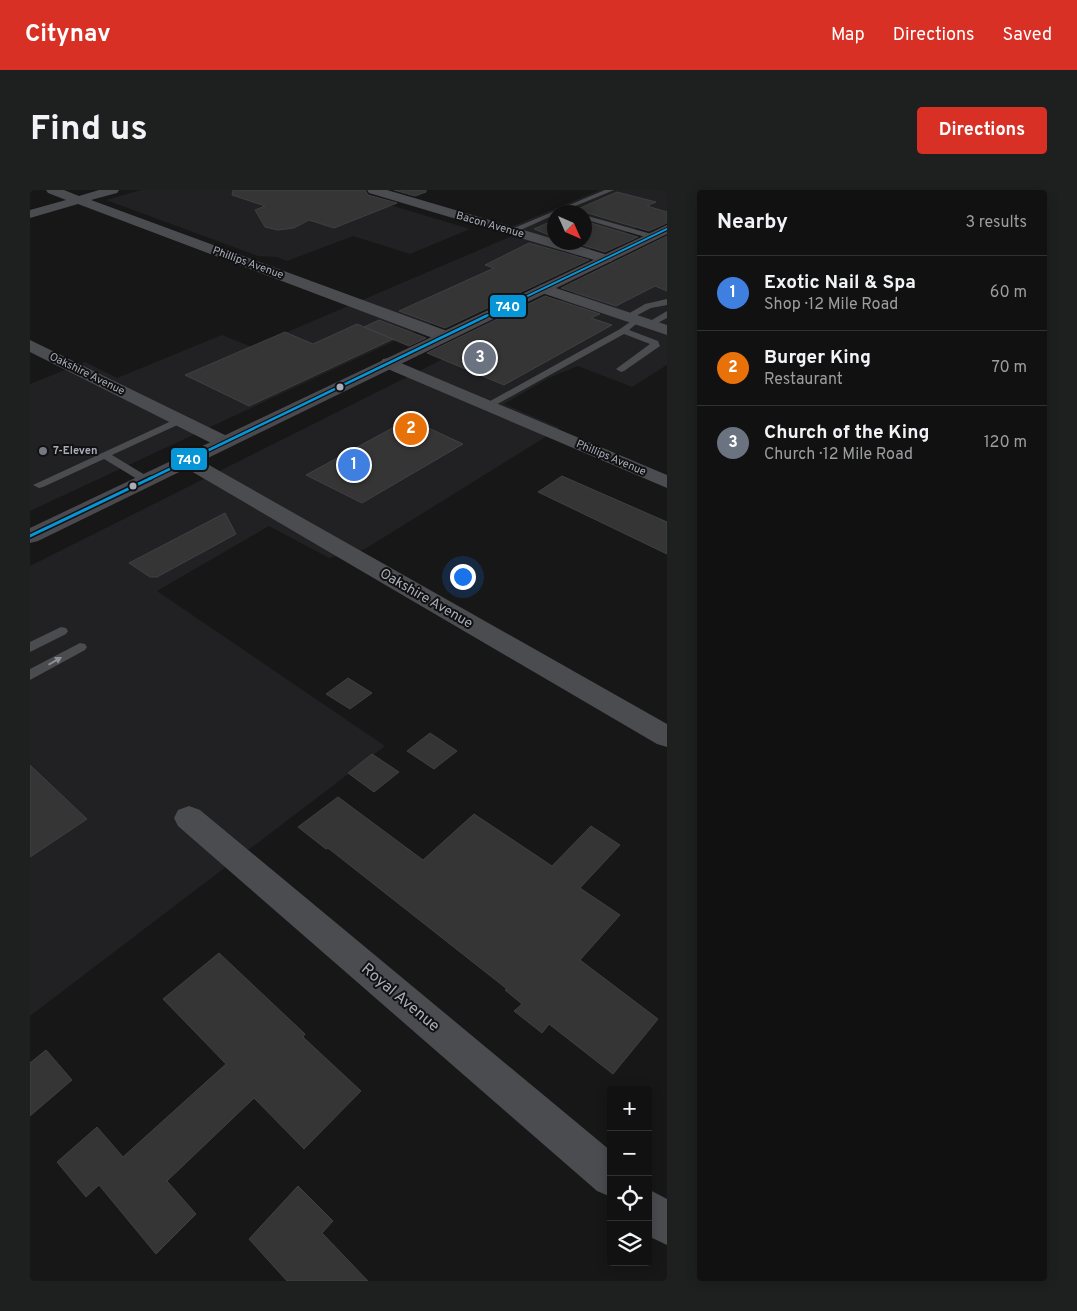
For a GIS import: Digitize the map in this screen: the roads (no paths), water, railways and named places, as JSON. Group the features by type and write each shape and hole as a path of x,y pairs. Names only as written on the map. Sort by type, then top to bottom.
{"main road":[{"path":"30,536 662,232"}],"street":[{"name":"Phillips Avenue","path":"52,190 444,336"},
{"path":"30,214 114,190"},
{"name":"Bacon Avenue","path":"373,190 606,259"},
{"path":"544,289 634,323 667,330"},
{"name":"Oakshire Avenue","path":"30,345 224,442"},
{"name":"Phillips Avenue","path":"389,363 667,482"},
{"name":"Oakshire Avenue","path":"186,460 667,737"},
{"name":"Royal Avenue","path":"189,818 610,1176"},
{"path":"652,1212 667,1225"}],"lane":[{"path":"576,205 611,190"},
{"path":"511,231 547,217"},
{"path":"592,219 662,232"},
{"path":"634,323 648,306 667,302"},
{"path":"488,406 634,323 667,314"},
{"path":"621,368 655,346 654,342 634,323"},
{"path":"39,485 180,420"},
{"path":"104,455 146,480"},
{"path":"30,648 61,632"},
{"path":"30,675 80,647"}],"place":[{"name":"Church of the King","path":"480,358"},
{"name":"Burger King","path":"411,429"},
{"name":"7-Eleven","path":"43,451"},
{"name":"Exotic Nail & Spa","path":"354,465"}]}
